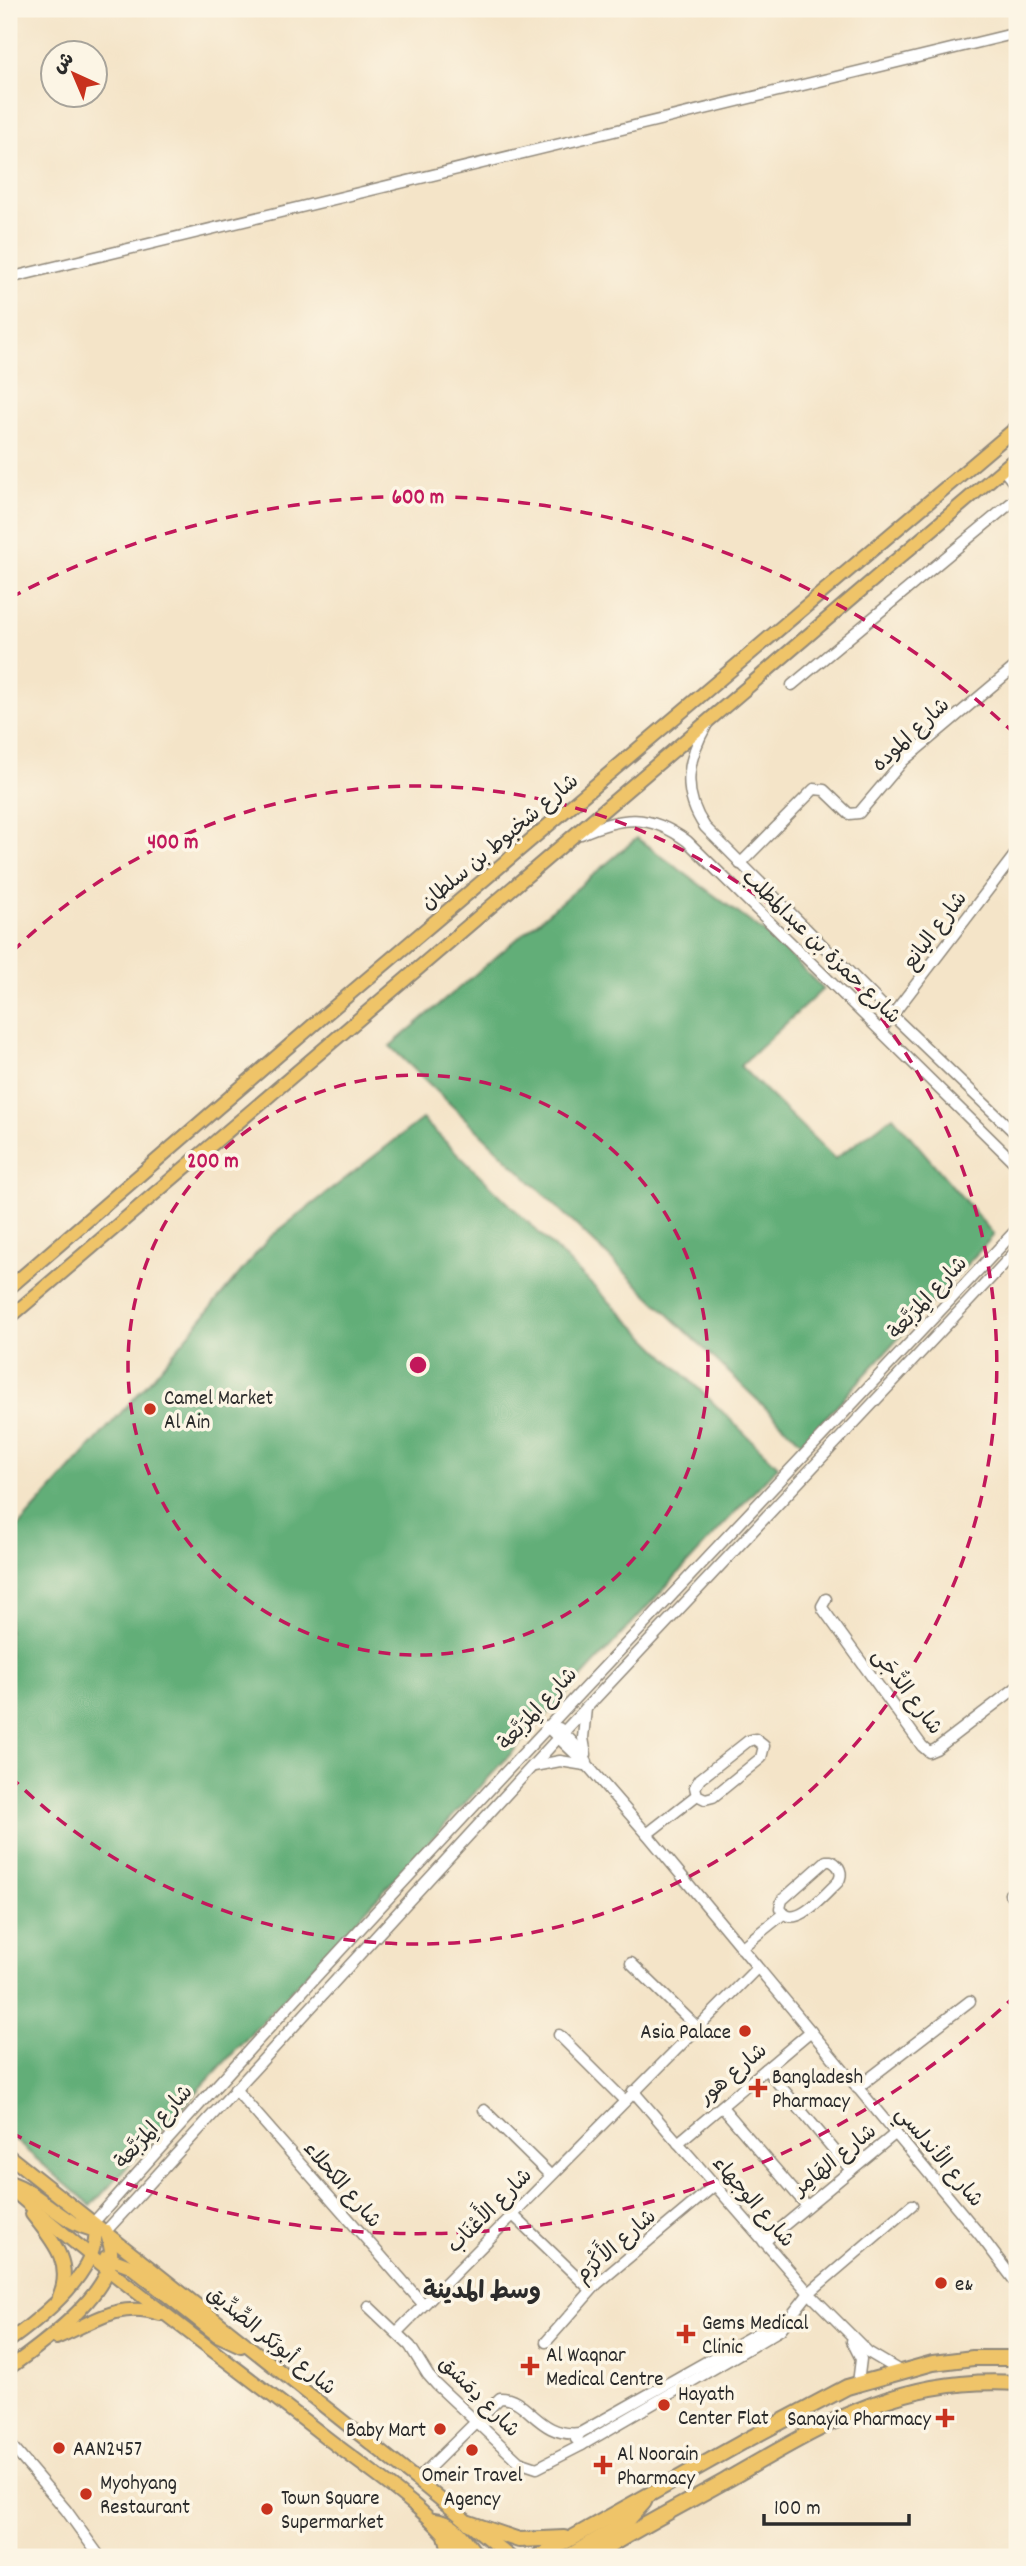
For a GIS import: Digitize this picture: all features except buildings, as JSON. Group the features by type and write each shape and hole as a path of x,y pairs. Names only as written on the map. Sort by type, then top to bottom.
{"highway":[{"path":"538,2557 829,2396 858,2383 900,2371 957,2360 1017,2358"},
{"path":"591,2557 846,2414 905,2392 935,2386 971,2382 1017,2383"},
{"path":"568,2557 625,2523 649,2495"},
{"path":"434,2521 453,2527 477,2557"},
{"path":"469,2523 528,2542 576,2536"},
{"path":"445,2532 452,2557"}],"main road":[{"name":"شارع شخبوط بن سلطان","path":"9,1288 1017,427"},
{"path":"9,1318 1017,457"},
{"name":"شارع أبوبَكر الصِّدِّيق","path":"9,2156 418,2480 510,2557"},
{"path":"12,2188 34,2193 77,2225 99,2228"},
{"path":"12,2188 51,2239 64,2263 63,2288 56,2303"},
{"name":"شارع أبوبَكر الصِّدِّيق","path":"12,2188 90,2255 110,2264 166,2316 220,2354 434,2521 463,2557"},
{"path":"9,2341 56,2303 80,2274 99,2228"},
{"path":"99,2228 110,2264"},
{"path":"9,2368 46,2342 78,2311 110,2264"},
{"path":"110,2264 130,2266 217,2335 238,2346 248,2347"},
{"path":"46,2342 88,2322 126,2309 140,2309 166,2316"}],"street":[{"path":"9,278 1017,33"},
{"path":"1003,469 1017,487"},
{"path":"792,685 1017,498"},
{"name":"شارع الموده","path":"740,864 814,789 824,790 849,814 859,814 903,761 1017,667"},
{"name":"شارع حمزة بن عبدالمطلب","path":"708,722 691,758 692,799 698,817 705,827 893,1016 1017,1135"},
{"name":"شارع حمزة بن عبدالمطلب","path":"574,837 601,825 639,819 673,831 687,841 1017,1165"},
{"name":"شارع اليانع","path":"881,1030 1017,852"},
{"name":"شارع المِرَبَّعة","path":"99,2228 226,2073 549,1723 1017,1229"},
{"name":"شارع المِرَبَّعة","path":"99,2228 235,2089 560,1735 1017,1250"},
{"name":"شارع الدُّجَى","path":"826,1599 823,1609 929,1752 1017,1686"},
{"path":"531,1767 560,1761 589,1766 583,1738 586,1708"},
{"name":"شارع الأندلسي","path":"549,1723 582,1753 589,1766 896,2133 1017,2284"},
{"path":"751,1739 762,1742 765,1749 761,1758 707,1799 697,1794 695,1787 698,1782 738,1749 751,1739"},
{"path":"647,1834 697,1794"},
{"path":"831,1861 839,1867 841,1875 838,1882 801,1915 792,1918 783,1914 780,1908 782,1900 822,1863 831,1861"},
{"path":"741,1948 783,1914"},
{"path":"631,1963 697,2027"},
{"name":"شارع الأَعْنَاب","path":"397,2332 757,1968"},
{"path":"858,2088 970,2001"},
{"name":"شارع هور","path":"678,2143 811,2031"},
{"path":"559,2035 624,2100"},
{"path":"766,2069 851,2170"},
{"name":"شارع الكحلاء","path":"235,2089 423,2304"},
{"name":"شارع الوجهاء","path":"633,2091 848,2334 877,2358 900,2371"},
{"path":"722,2107 807,2206"},
{"name":"شارع الأَعْنَاب","path":"484,2110 550,2175"},
{"name":"شارع الهَامِر","path":"764,2242 896,2133"},
{"name":"شارع الأَكْرَم","path":"546,2342 591,2290 715,2185"},
{"name":"شارع دِمَشق","path":"368,2306 410,2346 428,2375 519,2462 537,2468 582,2445 779,2330 809,2293 912,2205"},
{"path":"512,2214 591,2290"},
{"name":"شارع دِمَشق","path":"580,2433 776,2322 791,2317"},
{"name":"شارع الوجهاء","path":"848,2334 861,2359 858,2383"},
{"path":"418,2480 493,2403 504,2398 513,2401 556,2432 580,2433"},
{"path":"580,2433 576,2439 582,2445"},
{"path":"9,2443 60,2502 100,2557"}],"green space":[{"path":"637,838 773,939 823,989 740,1066 835,1159 893,1116 994,1235 802,1443 390,1046"},
{"path":"422,1119 778,1466 91,2206 9,2135 9,1537 155,1375 269,1238"}],"place":[{"name":"Camel Market Al Ain","path":"150,1409"},
{"name":"Asia Palace","path":"745,2031"},
{"name":"Bangladesh Pharmacy","path":"758,2088"},
{"name":"e&","path":"941,2283"},
{"name":"Gems Medical Clinic","path":"686,2334"},
{"name":"Al Waqnar Medical Centre","path":"530,2366"},
{"name":"Hayath Center Flat","path":"664,2405"},
{"name":"Sanayia Pharmacy","path":"945,2418"},
{"name":"Baby Mart","path":"440,2429"},
{"name":"AAN2457","path":"59,2448"},
{"name":"Omeir Travel Agency","path":"472,2450"},
{"name":"Al Noorain Pharmacy","path":"603,2465"},
{"name":"Myohyang Restaurant","path":"86,2494"},
{"name":"Town Square Supermarket","path":"267,2509"}],"district":[{"name":"وسط المدينة","path":"482,2290"}]}
